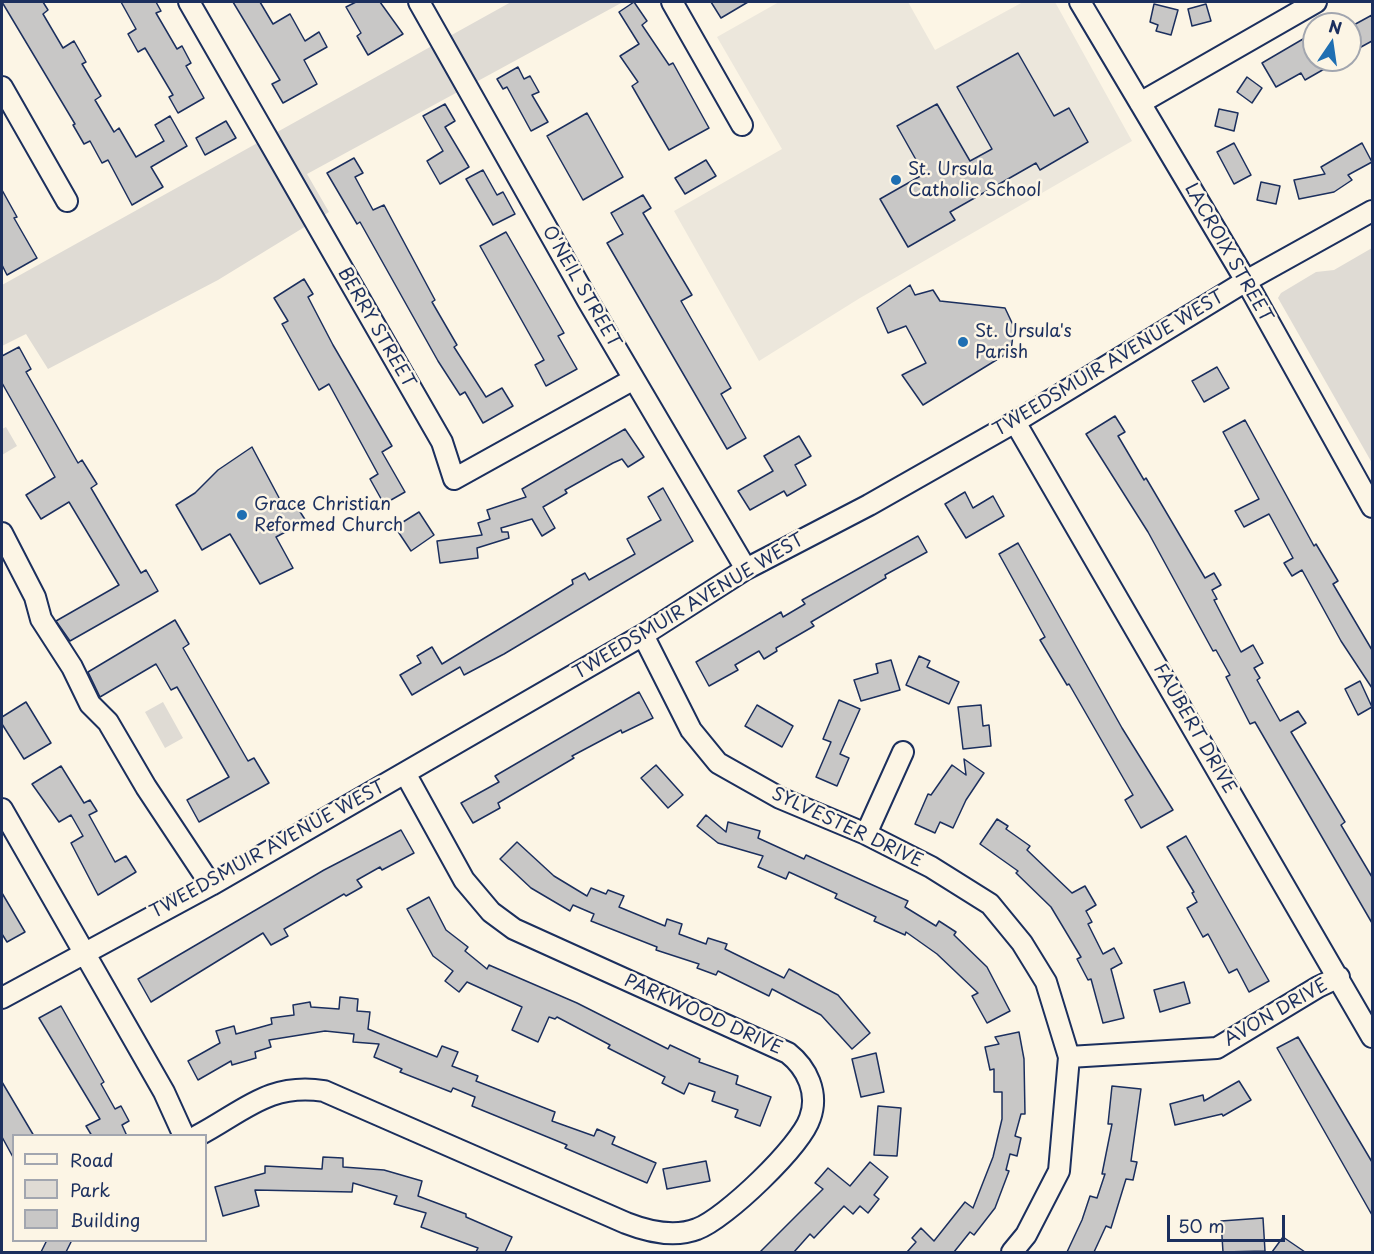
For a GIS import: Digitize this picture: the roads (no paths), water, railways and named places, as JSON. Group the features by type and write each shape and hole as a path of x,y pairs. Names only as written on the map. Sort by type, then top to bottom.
{"street":[{"name":"BERRY STREET","path":"189,2 442,442 454,479 634,379"},
{"name":"O'NEIL STREET","path":"420,2 634,379 746,570"},
{"path":"672,2 742,125"},
{"name":"LACROIX STREET","path":"1080,2 1246,281 1372,507"},
{"path":"1140,103 1316,2"},
{"path":"2,87 67,201"},
{"name":"TWEEDSMUIR AVENUE WEST","path":"2,998 211,885 643,635 746,570 869,505 1015,422 1246,281 1372,211"},
{"name":"FAUBERT DRIVE","path":"1015,422 1372,1037"},
{"path":"2,533 35,597 41,619 72,668 90,704 108,722 146,787 211,885"},
{"name":"SYLVESTER DRIVE","path":"643,635 691,730 718,763 780,798 866,834 930,867 990,904 1022,943 1046,982 1069,1057 1059,1171 1026,1235 1012,1252"},
{"path":"866,834 903,752"},
{"name":"PARKWOOD DRIVE","path":"201,1134 276,1092 300,1088 324,1091 626,1223 670,1234 696,1230 718,1218 751,1189 802,1132 810,1118 812,1093 810,1080 797,1060 788,1053 514,929 491,912 464,880 405,773"},
{"path":"2,809 82,953 164,1092 183,1134"},
{"name":"AVON DRIVE","path":"1069,1057 1217,1048 1318,987 1339,977"}],"place":[{"name":"St. Ursula Catholic School","path":"896,180"},
{"name":"St. Ursula's Parish","path":"963,342"},
{"name":"Grace Christian Reformed Church","path":"242,515"}]}
